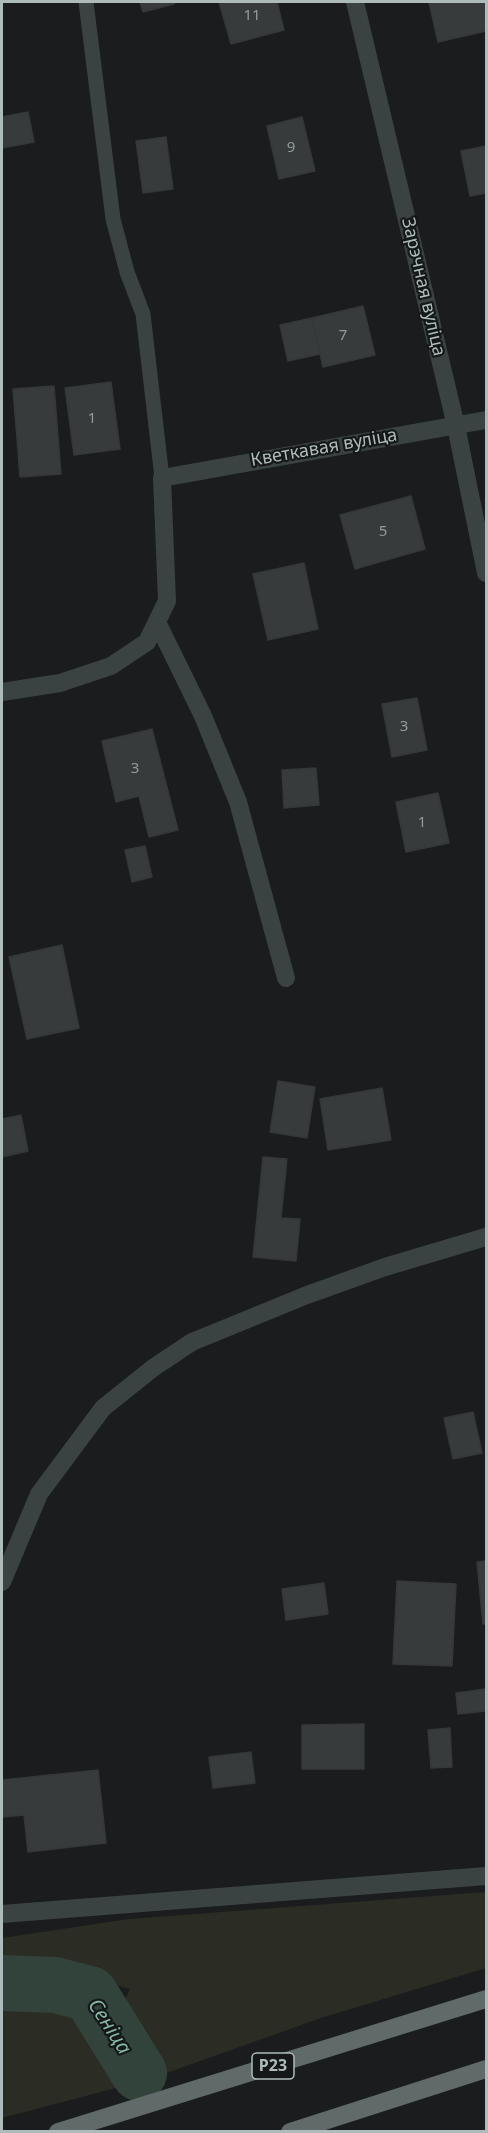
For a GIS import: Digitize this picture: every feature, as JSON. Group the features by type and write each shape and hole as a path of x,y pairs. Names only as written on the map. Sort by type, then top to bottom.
{"highway":[{"name":"Р23","path":"58,2132 486,1999"},
{"path":"290,2132 486,2068"}],"street":[{"name":"Зарэчная вуліца","path":"355,2 456,426 486,573"},
{"name":"Кветкавая вуліца","path":"162,478 486,420"},
{"path":"2,692 60,683 111,666 147,642 167,601 162,478"},
{"path":"157,622 203,716 238,802 286,978"},
{"path":"2,1582 39,1494 103,1408 153,1368 192,1342 307,1295 385,1267 486,1236"},
{"path":"2,1914 486,1876"}],"lane":[{"path":"86,2 113,219 127,272 143,314 162,478"}],"shaded area":[{"path":"486,1892 486,1968 321,2018 155,2077 117,2015 130,1989 69,1971 2,1970 2,1938 129,1919"},
{"path":"2,2002 92,2014 135,2083 2,2118"}],"building":[{"path":"140,2 174,2 174,4 143,12"},
{"path":"219,2 277,2 284,30 231,44"},
{"path":"429,2 486,2 486,31 438,42"},
{"path":"28,112 34,142 2,148 2,117"},
{"path":"302,117 315,171 279,179 267,126"},
{"path":"166,137 173,189 143,193 136,141"},
{"path":"486,146 486,193 470,196 461,151"},
{"path":"363,306 375,355 323,367 312,318"},
{"path":"312,318 320,354 288,361 280,325"},
{"path":"111,382 120,449 74,455 65,388"},
{"path":"54,386 61,474 20,477 13,389"},
{"path":"411,496 425,549 355,569 340,515"},
{"path":"304,563 318,629 268,640 253,574"},
{"path":"417,698 427,750 392,757 382,704"},
{"path":"152,729 178,830 149,837 139,796 116,802 102,741"},
{"path":"316,768 319,805 284,808 282,770"},
{"path":"438,793 449,843 406,852 396,802"},
{"path":"145,846 152,877 132,882 125,850"},
{"path":"62,945 79,1028 27,1039 9,957"},
{"path":"278,1081 315,1087 307,1138 270,1132"},
{"path":"382,1088 391,1140 328,1150 320,1099"},
{"path":"21,1115 28,1151 2,1157 2,1119"},
{"path":"263,1157 287,1159 281,1218 300,1219 296,1261 253,1257"},
{"path":"473,1412 482,1453 453,1459 444,1418"},
{"path":"486,1561 486,1623 483,1624 477,1562"},
{"path":"397,1581 456,1584 452,1666 393,1664"},
{"path":"324,1583 328,1614 286,1620 282,1589"},
{"path":"486,1689 486,1711 458,1714 456,1693"},
{"path":"364,1724 364,1769 302,1769 302,1725"},
{"path":"450,1728 452,1767 431,1768 428,1730"},
{"path":"251,1752 255,1783 213,1788 209,1757"},
{"path":"98,1770 106,1843 28,1852 24,1815 2,1817 2,1780"}],"waterway":[{"name":"Сеніца","path":"2,1983 55,1985 90,1994 139,2073"}]}
